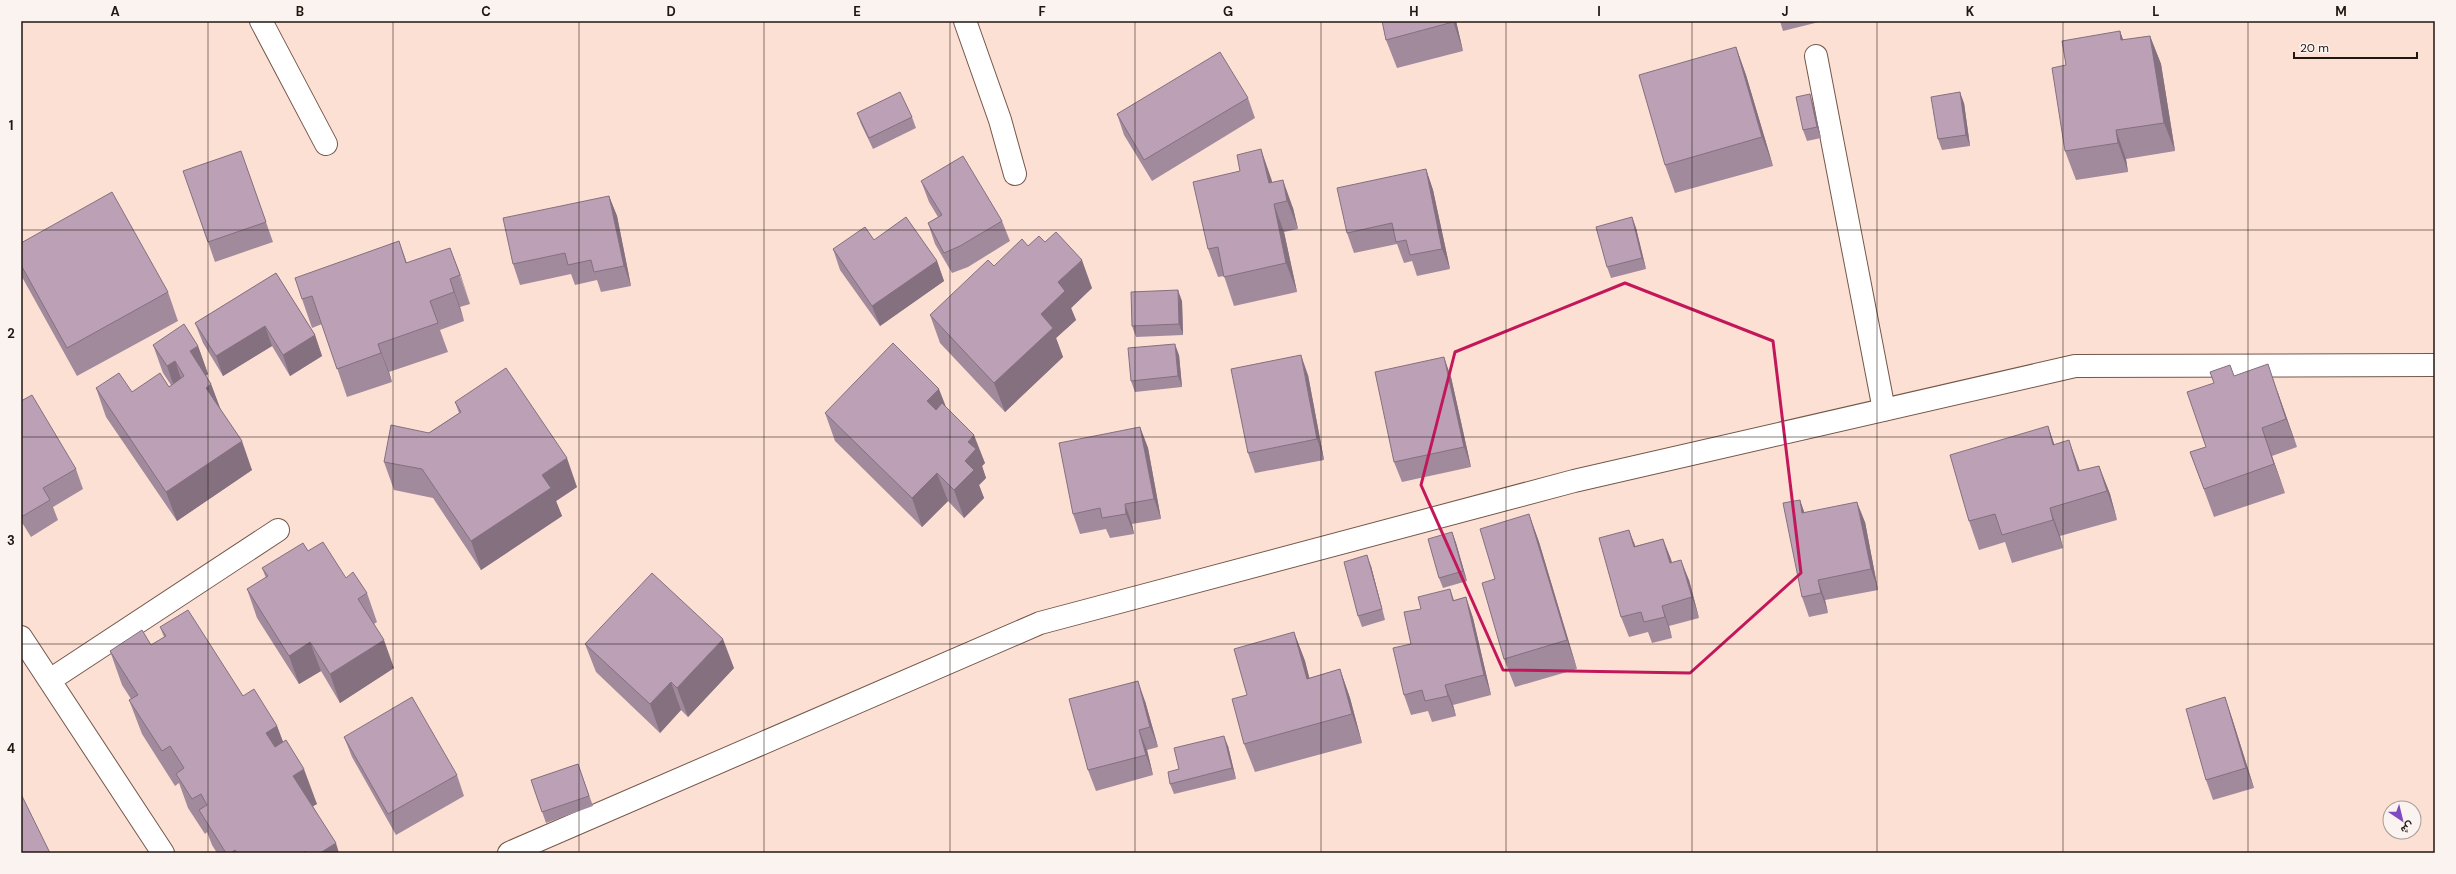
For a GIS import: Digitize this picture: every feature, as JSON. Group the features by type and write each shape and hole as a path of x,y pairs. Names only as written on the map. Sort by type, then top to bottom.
{"street":[{"path":"261,21 326,144"},
{"path":"965,21 1000,120 1015,174"},
{"path":"1816,56 1884,410"},
{"path":"509,853 1040,623 1574,481 2075,366 2435,366"},
{"path":"50,680 278,530"},
{"path":"21,637 163,853"}],"highlighted area":[{"path":"1625,283 1773,341 1801,573 1690,673 1503,670 1421,485 1455,352"}],"building":[{"path":"1382,21 1453,21 1453,22 1386,40"},
{"path":"2120,31 2121,40 2150,36 2164,123 2116,130 2118,143 2065,151 2052,68 2066,65 2062,41"},
{"path":"1736,47 1762,137 1665,165 1639,75"},
{"path":"1220,52 1248,98 1144,160 1117,114"},
{"path":"900,92 912,117 869,138 857,113"},
{"path":"1960,92 1966,135 1938,139 1931,97"},
{"path":"1810,94 1817,127 1803,130 1796,97"},
{"path":"1261,149 1269,183 1283,180 1287,201 1274,204 1286,263 1224,277 1218,247 1208,249 1193,182 1240,171 1237,155"},
{"path":"241,151 266,222 208,242 183,171"},
{"path":"963,156 1002,221 960,246 944,253 928,223 942,215 921,181"},
{"path":"1426,169 1442,249 1410,255 1406,240 1396,242 1392,223 1347,233 1337,188"},
{"path":"112,192 168,292 67,348 21,265 21,243"},
{"path":"609,196 624,266 594,272 591,260 568,265 565,253 513,264 503,218"},
{"path":"906,217 937,261 872,306 833,249 865,227 874,240"},
{"path":"1632,217 1642,258 1607,267 1596,227"},
{"path":"1056,232 1082,260 1058,282 1065,291 1041,314 1053,328 994,383 930,315 988,260 994,266 1022,239 1028,246 1039,236 1045,242"},
{"path":"399,241 406,263 450,248 460,275 450,279 454,292 430,301 438,323 378,344 381,353 337,369 312,296 302,299 295,278"},
{"path":"276,273 315,335 283,355 265,326 216,356 195,323"},
{"path":"1178,290 1179,324 1132,326 1131,292"},
{"path":"184,324 198,346 190,351 211,384 206,388 242,441 166,492 96,388 119,373 132,392 160,373 169,387 184,376 175,361 167,366 153,345"},
{"path":"893,343 939,389 927,401 936,410 942,403 974,435 968,442 976,449 965,461 974,470 954,490 937,473 912,498 825,413"},
{"path":"1175,344 1178,376 1131,381 1128,348"},
{"path":"1301,355 1317,439 1248,453 1231,369"},
{"path":"1444,357 1464,447 1394,462 1375,372"},
{"path":"2268,364 2286,419 2262,428 2274,464 2204,489 2190,452 2206,447 2187,392 2214,383 2210,372 2230,365 2234,376"},
{"path":"506,368 567,458 542,475 551,488 471,541 422,469 384,462 391,425 429,433 461,412 455,402"},
{"path":"32,395 76,469 43,488 50,500 23,516 21,513 21,401"},
{"path":"2048,426 2053,445 2069,440 2078,471 2099,466 2107,491 2050,508 2053,520 2002,535 1995,514 1969,521 1950,455"},
{"path":"1140,427 1154,499 1125,504 1126,514 1102,518 1100,508 1073,514 1059,443"},
{"path":"1800,500 1802,513 1857,502 1871,569 1818,580 1821,593 1802,597 1783,503"},
{"path":"1529,514 1567,640 1504,659 1482,583 1495,579 1480,529"},
{"path":"1629,530 1634,547 1663,539 1670,563 1681,560 1692,597 1662,606 1665,617 1644,622 1641,612 1621,617 1599,538"},
{"path":"1452,532 1463,571 1439,578 1428,539"},
{"path":"323,542 346,578 353,572 367,593 358,599 384,640 330,674 310,642 289,656 247,589 268,576 262,568 303,543 308,551"},
{"path":"1367,555 1382,609 1358,616 1344,562"},
{"path":"652,573 723,639 677,688 671,682 650,704 585,644"},
{"path":"1450,589 1453,601 1466,597 1484,675 1445,685 1448,696 1425,701 1422,690 1404,695 1393,648 1411,644 1404,612 1421,609 1418,597"},
{"path":"188,610 243,696 254,689 277,726 266,733 275,747 286,740 304,769 293,776 336,843 320,853 306,853 305,851 303,853 237,853 235,850 231,853 226,853 199,810 207,805 201,794 192,799 176,774 184,768 170,746 162,751 129,700 138,695 110,651 142,630 151,645 166,636 160,627"},
{"path":"1294,632 1307,679 1340,669 1352,714 1244,744 1232,699 1247,695 1234,649"},
{"path":"1138,681 1150,727 1139,730 1146,755 1088,770 1069,699"},
{"path":"412,697 457,775 388,814 344,737"},
{"path":"2225,697 2246,768 2206,780 2186,709"},
{"path":"1224,736 1232,768 1170,784 1168,772 1179,769 1174,748"},
{"path":"578,764 589,796 542,812 531,780"},
{"path":"21,794 50,853 21,853"}]}
